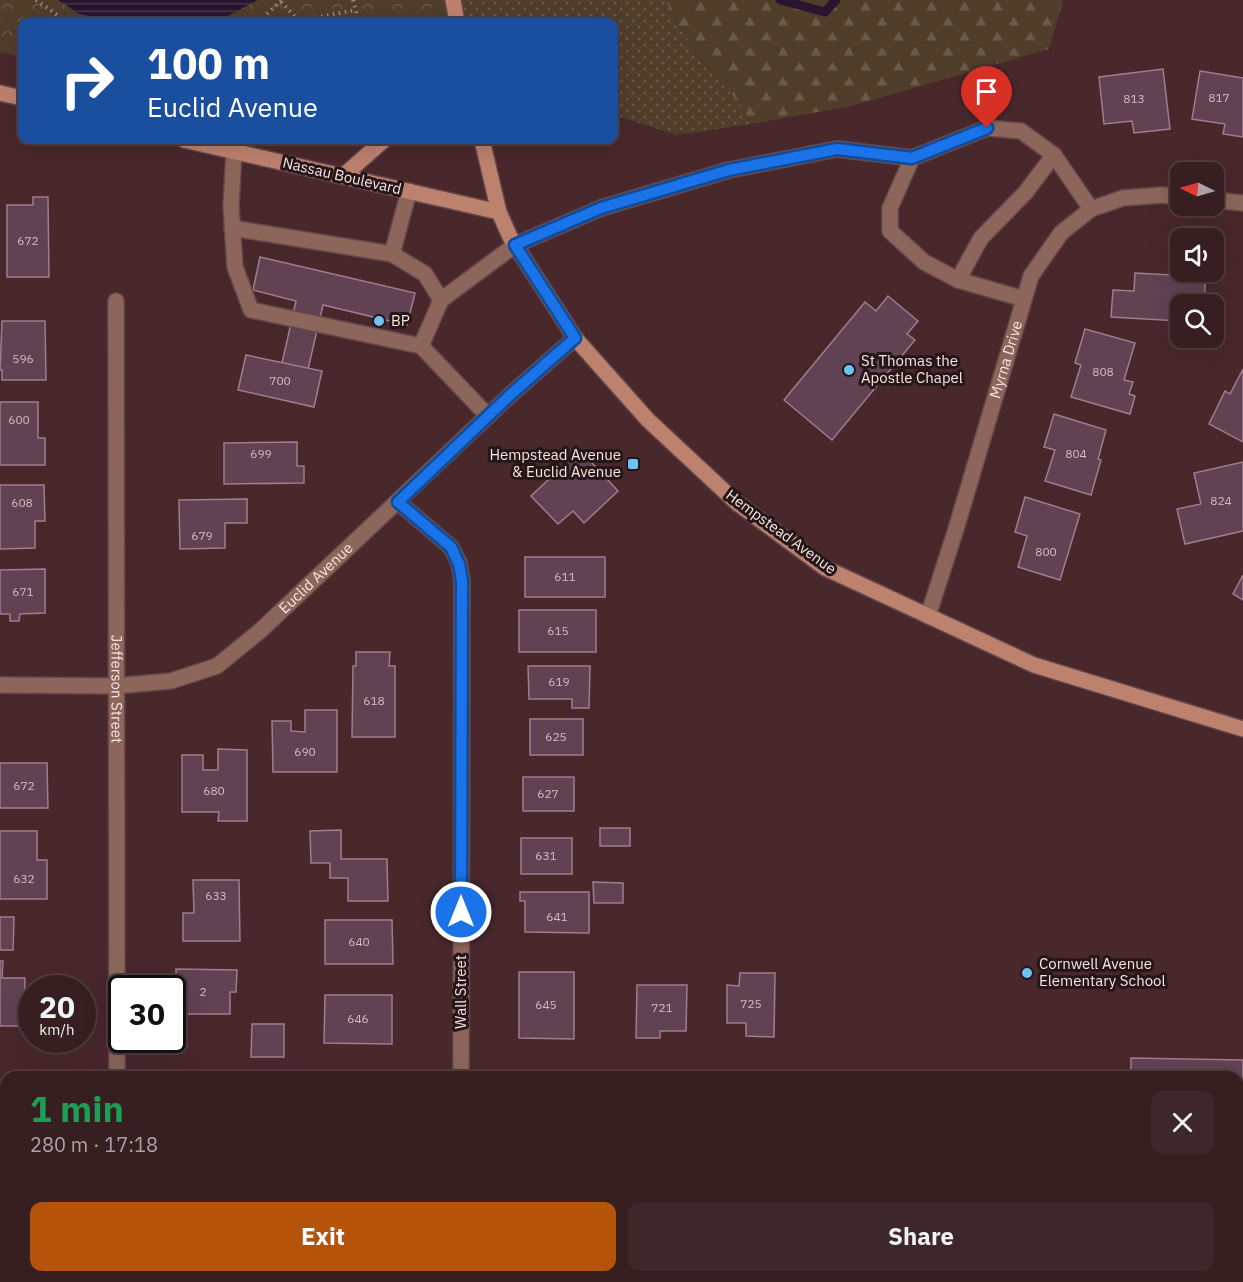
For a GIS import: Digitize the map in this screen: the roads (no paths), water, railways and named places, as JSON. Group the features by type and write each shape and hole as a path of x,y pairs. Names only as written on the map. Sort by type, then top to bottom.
{"main road":[{"path":"453,0 456,18"},
{"path":"0,93 18,97"},
{"name":"Nassau Boulevard","path":"202,144 500,212"},
{"path":"343,176 379,144"},
{"name":"Hempstead Avenue","path":"483,144 500,212 515,245 575,338 648,420 737,503 825,568 1034,664 1243,729"}],"street":[{"path":"422,346 441,300 515,245 601,208 729,170 837,149 912,158 987,128 1022,131 1054,155 1091,209"},
{"path":"234,151 231,206 235,267 251,310 422,346 488,416"},
{"path":"958,280 981,238 1025,193 1054,155"},
{"path":"912,158 890,208 890,231 924,262 958,280 1024,299"},
{"path":"392,254 409,191"},
{"name":"Myrna Drive","path":"928,616 1031,276 1061,233 1091,209 1123,198 1170,196"},
{"path":"1224,201 1243,203"},
{"path":"232,228 392,254 425,274 441,300"},
{"name":"Jefferson Street","path":"116,301 117,1071"},
{"name":"Euclid Avenue","path":"0,685 116,686 171,681 217,666 260,632 488,416 575,338"},
{"name":"Wall Street","path":"398,502 451,547 459,564 462,581 461,1071"}],"waterway":[{"path":"780,0 825,12 836,0"}],"place":[{"name":"BP","path":"379,321"},
{"name":"St Thomas the Apostle Chapel","path":"849,370"},
{"name":"Hempstead Avenue & Euclid Avenue","path":"633,464"},
{"name":"Cornwell Avenue Elementary School","path":"1027,973"}]}
